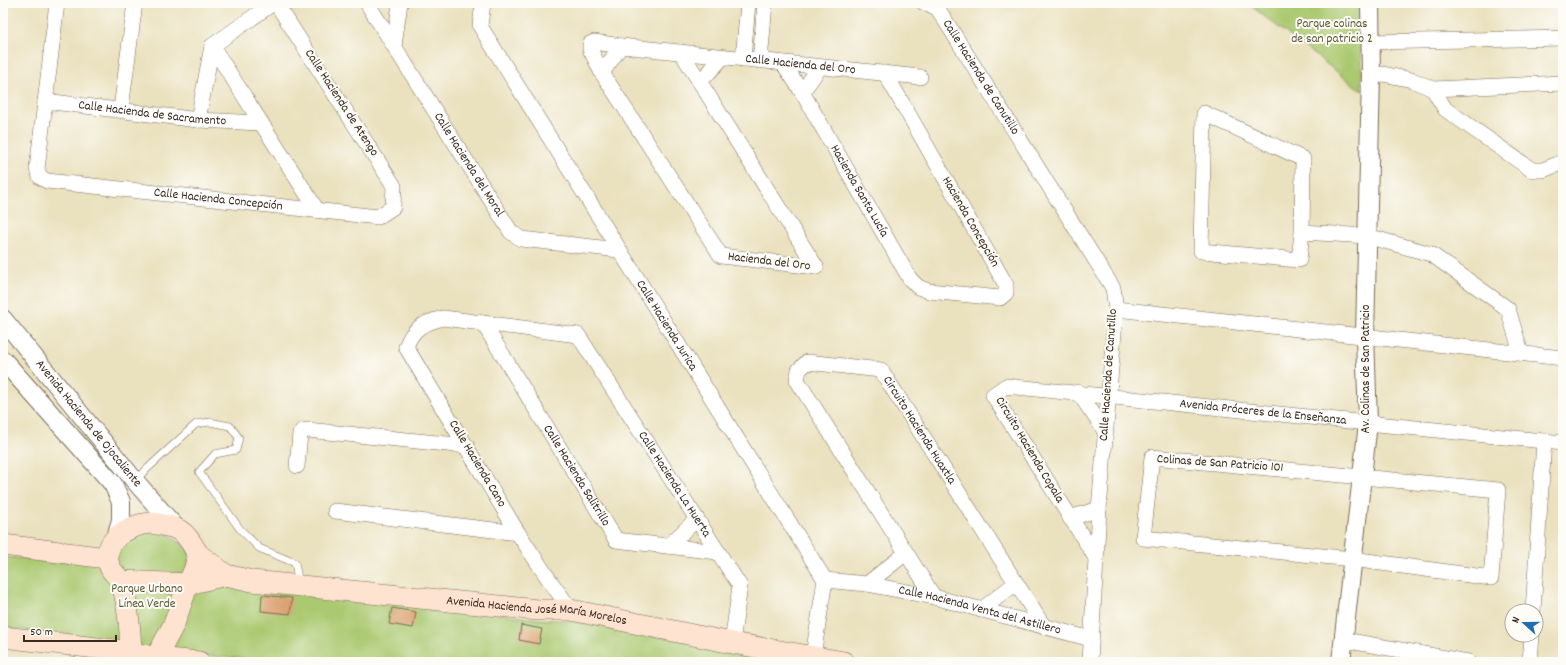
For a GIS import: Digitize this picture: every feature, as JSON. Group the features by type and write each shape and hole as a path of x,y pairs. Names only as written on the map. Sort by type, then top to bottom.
{"main road":[{"path":"116,537 138,525 152,523 176,527"},
{"name":"Avenida Hacienda de Ojocaliente","path":"176,527 186,534 198,554"},
{"name":"Avenida Hacienda de Ojocaliente","path":"107,558 112,542 116,537"},
{"path":"3,545 107,558 110,569 122,581 131,630 131,657"},
{"path":"156,660 174,624 195,568 198,554"},
{"name":"Avenida Hacienda José María Morelos","path":"198,554 226,575 252,581 538,610 571,610 732,643 844,662"},
{"name":"Avenida Hacienda José María Morelos","path":"122,581 188,584 226,575"},
{"path":"3,637 131,657 199,662"}],"street":[{"path":"45,101 57,3"},
{"path":"121,109 135,3"},
{"path":"198,120 212,46 273,3"},
{"name":"Calle Hacienda de Atengo","path":"276,3 394,186 393,207"},
{"name":"Calle Hacienda del Moral","path":"367,3 511,232 521,239 619,250"},
{"path":"394,44 400,3"},
{"name":"Calle Hacienda Jurica","path":"483,3 480,26 825,580"},
{"path":"743,59 748,3"},
{"path":"760,60 765,3"},
{"name":"Calle Hacienda de Canutillo","path":"924,3 938,9 1113,288 1116,309 1107,395 1090,662"},
{"name":"Av. Colinas de San Patricio","path":"1341,662 1368,422 1366,336 1371,75 1370,3"},
{"path":"1370,42 1563,38"},
{"name":"Hacienda del Oro","path":"594,42 621,46 681,52 816,267 721,256 602,73 590,49 590,44 594,42"},
{"path":"212,46 317,210"},
{"path":"602,73 621,46"},
{"name":"Calle Hacienda del Oro","path":"681,52 920,77"},
{"path":"700,82 723,57"},
{"name":"Hacienda Santa Lucía","path":"783,63 802,92 910,280 918,287"},
{"path":"802,92 820,67"},
{"name":"Hacienda Concepción","path":"885,74 1006,285 1006,293 1000,298 929,291 918,287"},
{"path":"1371,75 1383,74 1412,80 1433,89 1563,83"},
{"path":"1433,89 1445,109 1532,170 1543,170 1563,162"},
{"name":"Calle Hacienda de Sacramento","path":"45,101 121,109 198,120 261,123"},
{"name":"Calle Hacienda Concepción","path":"45,101 37,169 40,178 47,181 378,217 393,207"},
{"path":"1204,113 1303,159 1302,232 1299,260 1201,251 1204,113"},
{"path":"1302,232 1368,236 1431,254 1508,309 1521,353"},
{"path":"1116,309 1563,358"},
{"name":"Calle Hacienda Cano","path":"483,323 443,318 430,321 420,326 410,336 406,347 518,533 571,610"},
{"name":"Avenida Hacienda de Ojocaliente","path":"3,319 135,480 176,527"},
{"name":"Calle Hacienda La Huerta","path":"483,323 578,335 740,586 732,643"},
{"name":"Calle Hacienda Salitrillo","path":"483,323 616,540 718,552"},
{"name":"Avenida Hacienda de Ojocaliente","path":"3,360 112,484 121,502 121,520 116,537"},
{"name":"Circuito Hacienda Huaxtla","path":"934,597 797,380 799,370 806,362 881,370 1044,627"},
{"name":"Circuito Hacienda Copala","path":"1096,558 993,394 1006,386 1107,395"},
{"path":"1078,392 1105,431"},
{"name":"Avenida Próceres de la Enseñanza","path":"1107,395 1563,443"},
{"path":"297,466 300,434 302,431 307,430 467,446"},
{"path":"1534,603 1544,441"},
{"name":"Colinas de San Patricio 101","path":"1352,559 1143,538 1152,456 1362,476"},
{"path":"1352,559 1491,578 1498,490 1362,476"},
{"name":"Circuito Hacienda Copala","path":"1070,518 1099,509"},
{"path":"335,511 518,533"},
{"path":"668,546 697,519"},
{"path":"867,584 906,553"},
{"path":"813,656 825,580"},
{"name":"Calle Hacienda Venta del Astillero","path":"825,580 867,584 934,597 1091,639"},
{"path":"538,610 546,599 550,581"},
{"path":"981,610 1016,583"},
{"path":"1344,640 1468,662"},
{"path":"1530,662 1531,643"}],"lane":[{"path":"135,480 196,424 210,422 230,426 239,438 236,450 215,454 199,472 240,529 259,548 295,563 299,586"}],"green space":[{"name":"Parque colinas de san patricio 2","path":"1247,3 1361,3 1362,91"},
{"name":"Parque Urbano Línea Verde","path":"149,520 190,550 188,569 536,619 575,621 799,662 288,662 172,653 3,627 3,557 70,562 120,543"}],"building":[{"path":"262,595 292,598 290,614 261,611"},
{"path":"392,608 416,612 413,628 389,624"},
{"path":"521,625 542,629 539,644 519,640"}]}
